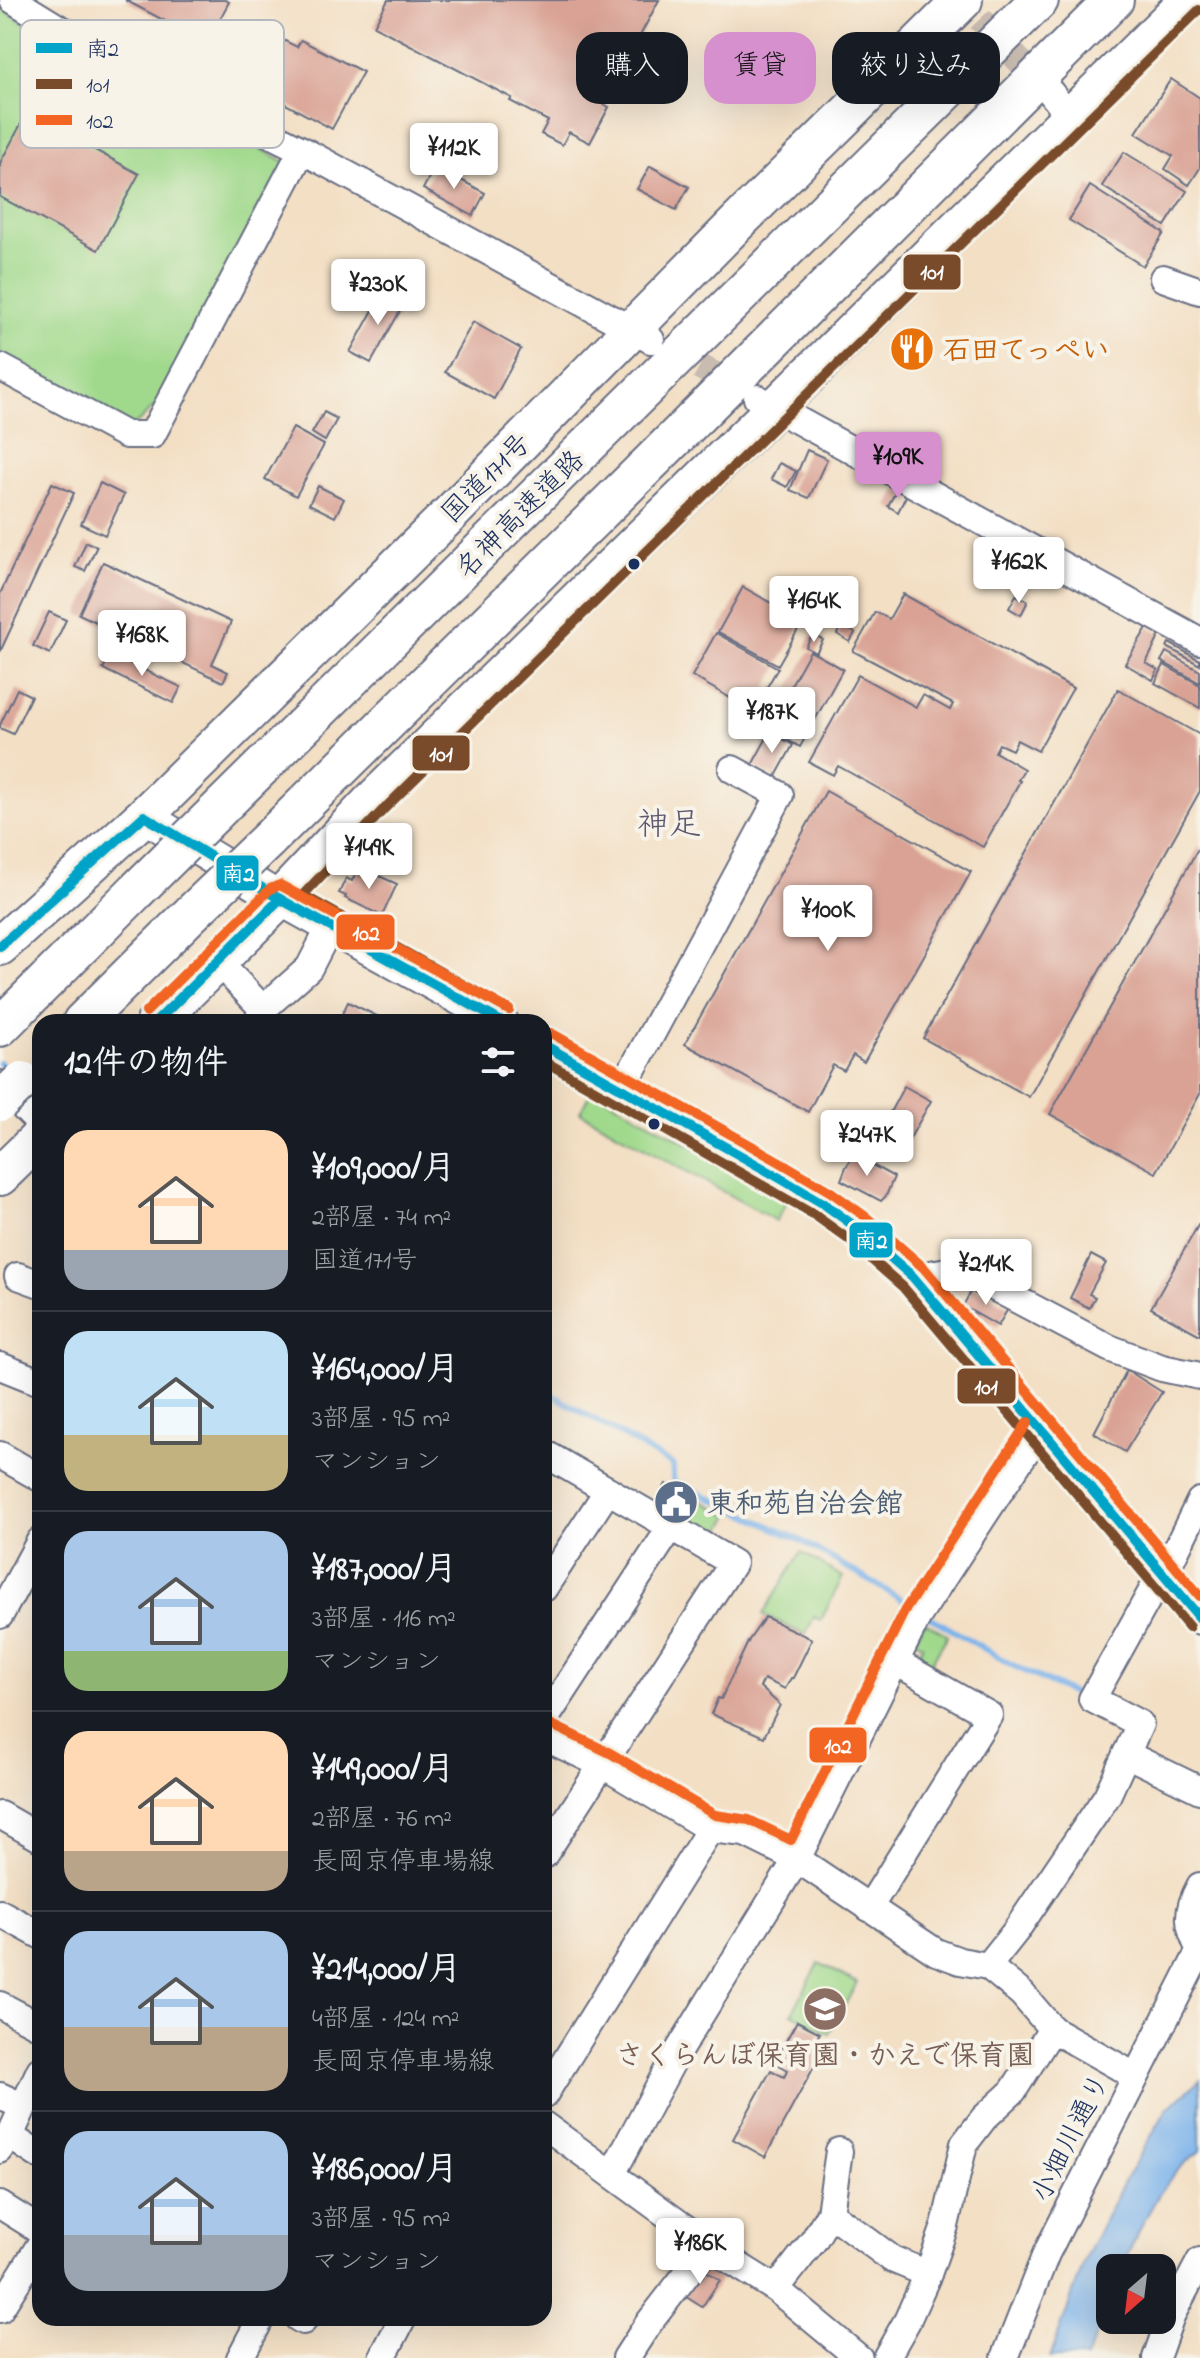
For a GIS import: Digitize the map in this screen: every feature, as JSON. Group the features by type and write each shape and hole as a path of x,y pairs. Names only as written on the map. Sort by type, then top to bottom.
{"highway":[{"name":"名神高速道路","path":"0,1027 1039,0"},
{"name":"名神高速道路","path":"90,1014 678,436 1114,0"},
{"path":"164,1014 1061,106 1189,0"},
{"name":"国道171号","path":"0,946 144,816 448,516 641,335 972,10"},
{"path":"0,1176 32,1145"}],"main road":[{"path":"144,816 280,899 488,1014"},
{"path":"552,1050 824,1204 913,1277 1200,1618"}],"street":[{"path":"13,0 46,20"},
{"path":"284,141 641,335"},
{"path":"0,367 126,435 152,435 302,150"},
{"path":"1163,278 1200,291"},
{"path":"766,403 1200,641"},
{"path":"622,1089 780,795 732,769"},
{"path":"261,1014 309,968 330,927"},
{"path":"217,961 259,1014"},
{"path":"15,1082 32,1111"},
{"path":"913,1277 959,1269 1109,1348 1162,1368 1200,1376"},
{"path":"0,1366 32,1379"},
{"path":"612,2174 674,2058 797,1859 921,1611 1040,1430"},
{"path":"552,1458 733,1563 552,1843"},
{"path":"1,1459 32,1474"},
{"path":"552,1576 608,1490"},
{"path":"988,1966 1015,1932 1107,1796 1140,1724 1092,1699 1164,1574 1200,1501"},
{"path":"552,1709 671,1527"},
{"path":"0,1615 32,1556"},
{"path":"869,1908 989,1715 896,1662"},
{"path":"552,1741 603,1765 710,1829 745,1833 797,1859 936,1952 960,1961 988,1966 1022,1994 1052,2029 1135,2076"},
{"path":"1126,1754 1200,1790"},
{"path":"0,1815 32,1833"},
{"path":"552,2082 710,1829"},
{"path":"1200,1886 1189,1929 1200,1950"},
{"path":"0,1913 32,1931"},
{"name":"小畑川通り","path":"1005,2358 1046,2254 1200,1950"},
{"path":"0,2005 32,2022"},
{"path":"886,2358 928,2274 945,2226 964,2144 984,2118 1013,2091 1052,2029"},
{"path":"32,2079 11,2101 5,2143 32,2153"},
{"path":"552,2131 709,2245 776,2289 859,2358"},
{"path":"776,2289 814,2240 830,2213 839,2151"},
{"path":"0,2205 32,2225"},
{"path":"830,2213 892,2259 928,2274"},
{"path":"626,2358 709,2245"},
{"path":"0,2309 32,2258"},
{"path":"1156,2358 1171,2316 1200,2261"},
{"path":"240,2358 257,2326"},
{"path":"382,2358 399,2326"}],"green space":[{"path":"0,7 20,20 20,148 259,148 288,163 156,405 132,428 0,356"},
{"path":"592,1090 788,1200 776,1221 580,1112"},
{"path":"699,1500 730,1515 717,1538 687,1521"},
{"path":"801,1552 843,1577 821,1620 814,1617 805,1635 763,1614"},
{"path":"925,1622 948,1635 927,1670 913,1663 923,1645 915,1640"},
{"path":"819,1963 857,1983 829,2034 792,2013"}],"water":[{"path":"1200,2080 1200,2152 1174,2174 1163,2189 1128,2254 1096,2254 1097,2334 1086,2358 1050,2358 1087,2254 1126,2178 1168,2108"}],"building":[{"path":"125,0 229,2 219,20 163,20"},
{"path":"388,0 659,0 642,32 576,32 576,104 604,104 609,107 590,143 569,132 562,145 541,134 548,121 510,101 512,98 374,26"},
{"path":"284,40 297,47 301,40 363,72 332,129 284,103"},
{"path":"1171,79 1200,98 1200,168 1189,185 1165,169 1173,156 1136,133"},
{"path":"20,126 20,148 91,148 139,174 98,250 0,197 0,163"},
{"path":"1124,152 1187,191 1165,226 1102,186"},
{"path":"435,166 485,193 473,216 423,189"},
{"path":"650,166 689,187 676,210 637,189"},
{"path":"1090,186 1164,233 1143,266 1069,220"},
{"path":"394,272 414,283 409,293 389,282"},
{"path":"384,290 405,302 371,363 350,352"},
{"path":"473,322 521,349 494,399 445,372"},
{"path":"324,412 337,419 325,441 312,433"},
{"path":"293,428 324,445 296,496 265,479"},
{"path":"807,450 827,459 809,498 790,490"},
{"path":"779,463 796,471 787,487 771,479"},
{"path":"52,483 74,493 0,652 0,594"},
{"path":"100,483 124,495 105,535 81,524"},
{"path":"318,486 344,499 335,517 309,504"},
{"path":"897,489 907,494 898,512 888,506"},
{"path":"86,542 97,546 85,571 75,567"},
{"path":"103,562 231,622 212,664 228,672 223,682 79,614"},
{"path":"743,587 803,621 778,665 718,632"},
{"path":"903,594 1073,688 1038,751 1017,740 1012,750 999,744 995,752 1024,769 983,847 838,766 833,775 809,762 858,675 916,707 923,695 950,710 953,704 853,651 875,612 889,619"},
{"path":"1016,595 1028,601 1021,615 1009,608"},
{"path":"49,612 66,620 50,654 33,646"},
{"path":"842,625 855,633 850,642 837,634"},
{"path":"1148,626 1161,633 1146,663 1158,670 1153,680 1125,664"},
{"path":"716,633 778,668 753,711 692,676"},
{"path":"813,634 823,640 816,653 806,647"},
{"path":"1169,643 1200,660 1200,665 1167,647"},
{"path":"810,651 843,669 800,747 767,728"},
{"path":"1166,652 1200,671 1200,683 1161,661"},
{"path":"110,654 181,687 173,703 103,669"},
{"path":"1164,665 1200,685 1200,708 1155,683"},
{"path":"17,689 31,696 13,734 0,728 0,725"},
{"path":"1118,689 1200,735 1200,791 1029,1097 923,1038"},
{"path":"770,732 793,745 775,778 752,765"},
{"path":"826,791 971,872 864,1062 853,1055 844,1071 833,1065 808,1112 685,1044"},
{"path":"1200,845 1200,1094 1156,1173 1050,1114"},
{"path":"359,867 397,884 382,916 339,893 346,878 352,881"},
{"path":"348,1002 373,1014 342,1014"},
{"path":"904,1086 931,1101 905,1147 879,1133"},
{"path":"854,1155 894,1177 881,1201 841,1180"},
{"path":"1200,1222 1200,1335 1151,1308"},
{"path":"1091,1255 1106,1263 1089,1294 1095,1297 1089,1308 1070,1298"},
{"path":"973,1287 1009,1307 998,1326 963,1306"},
{"path":"1127,1370 1162,1392 1125,1452 1094,1433"},
{"name":"東和苑自治会館","path":"666,1484 696,1502 686,1519 656,1502"},
{"path":"765,1617 812,1639 785,1689 764,1679 760,1687 780,1705 764,1737 711,1714 749,1640"},
{"path":"797,2021 820,2033 816,2040 826,2045 765,2157 733,2139 771,2070 784,2077 788,2070 774,2062"},
{"path":"698,2266 720,2280 702,2307 680,2293"}],"waterway":[{"path":"0,1063 12,1075"},
{"path":"28,1092 32,1096"},
{"path":"552,1395 673,1465 673,1481 802,1541 916,1608"},
{"path":"925,1614 1012,1665 1084,1699"}],"tunnel":[{"path":"980,19 1045,88"},
{"path":"665,348 743,390"}],"transit line":[{"name":"101","path":"509,1010 303,895 383,810 1199,10"},
{"name":"南2","path":"0,946 144,816 280,899 488,1014"},
{"name":"102","path":"146,1012 270,889 280,885 509,1010"},
{"name":"南2","path":"164,1014 280,899"},
{"name":"102","path":"552,1034 780,1162 866,1217 924,1268 1200,1596"},
{"name":"南2","path":"552,1050 824,1204 913,1277 1200,1618"},
{"name":"101","path":"552,1066 816,1216 848,1239 903,1287 1189,1627"},
{"name":"102","path":"552,1725 610,1753 715,1815 749,1820 791,1840 905,1610 1028,1422"}],"place":[{"name":"石田てっぺい","path":"912,349"},
{"name":"東和苑自治会館","path":"676,1502"},
{"name":"さくらんぼ保育園・かえで保育園","path":"825,2009"}],"district":[{"name":"神足","path":"669,823"}]}
